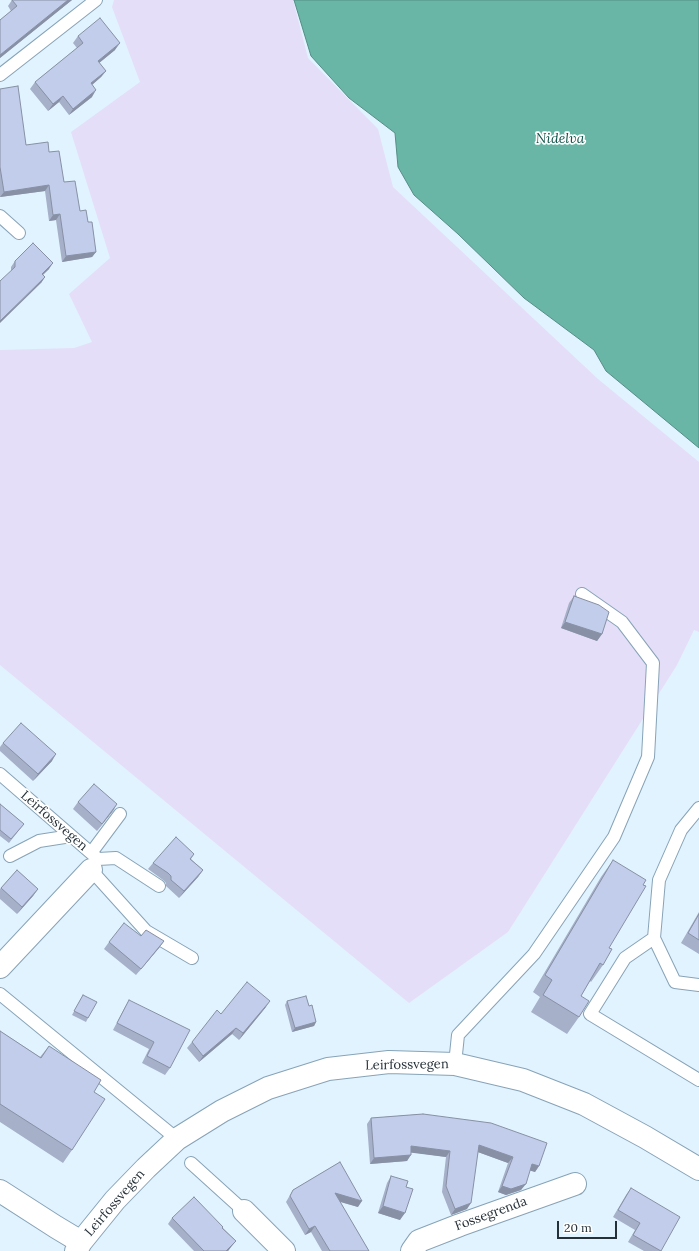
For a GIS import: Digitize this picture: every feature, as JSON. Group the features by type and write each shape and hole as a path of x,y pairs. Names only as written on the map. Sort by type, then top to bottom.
{"street":[{"name":"Leirfossvegen","path":"0,967 93,860"},
{"name":"Leirfossvegen","path":"0,1191 56,1227 78,1246 115,1200 146,1168 178,1139 222,1111 268,1088 328,1069 389,1062 455,1064 523,1080 584,1104 699,1169"},
{"name":"Fossegrenda","path":"412,1251 418,1241 575,1184"},
{"path":"244,1211 284,1251"}],"lane":[{"path":"0,75 96,0"},
{"path":"0,216 18,233"},
{"path":"455,1064 458,1035 534,954 614,837 648,757 653,663 622,622 582,594"},
{"name":"Leirfossvegen","path":"0,774 71,836 93,860 146,931 192,958"},
{"path":"699,808 682,830 659,880 654,938 676,982 699,985"},
{"path":"93,860 120,814"},
{"path":"10,856 39,841 71,836"},
{"path":"93,860 116,858 159,886"},
{"path":"654,938 625,958 590,1014 699,1080"},
{"path":"0,994 178,1139"},
{"path":"191,1163 244,1211"}],"shaded area":[{"path":"114,0 293,0 308,58 378,129 393,187 598,379 699,462 699,632 694,630 677,665 508,932 409,1003 0,665 0,350 74,348 92,342 69,294 110,258 71,132 140,82 112,7"}],"water":[{"name":"Nidelva","path":"294,0 699,0 699,448 606,371 594,350 524,298 458,234 414,195 398,167 395,133 349,98 311,56"}],"building":[{"path":"12,0 68,0 0,55 0,20 17,6"},
{"path":"100,18 120,43 98,61 106,71 91,83 96,90 73,109 63,96 53,104 35,82 83,43 78,36"},
{"path":"18,86 26,145 48,142 49,152 59,151 64,182 75,181 80,211 86,210 88,222 92,222 96,252 66,256 60,214 53,215 49,185 4,192 0,167 0,89"},
{"path":"33,243 53,263 42,274 45,277 0,321 0,281 15,267 15,261"},
{"path":"574,596 599,605 609,612 602,634 565,622"},
{"path":"21,723 56,754 38,774 3,743"},
{"path":"94,784 117,804 102,824 78,802"},
{"path":"0,804 24,824 11,839 0,830"},
{"path":"176,837 194,854 190,859 203,870 184,891 171,880 171,876 168,873 153,863"},
{"path":"613,860 646,880 643,885 646,886 609,948 612,949 603,965 600,963 581,996 589,1001 579,1017 543,995 552,980 545,975"},
{"path":"17,870 38,889 22,907 1,888"},
{"path":"699,914 699,940 688,933"},
{"path":"124,923 141,936 146,930 164,941 141,969 109,942"},
{"path":"247,982 270,1001 243,1033 236,1028 203,1056 192,1042 217,1010 221,1014"},
{"path":"83,995 97,1002 88,1018 74,1011"},
{"path":"306,996 309,1006 312,1005 316,1022 295,1028 287,1001"},
{"path":"129,1000 190,1030 170,1068 147,1056 154,1042 117,1023"},
{"path":"0,1031 41,1058 49,1046 101,1080 94,1092 105,1099 72,1150 0,1104"},
{"path":"423,1114 491,1123 547,1143 539,1166 532,1164 526,1184 511,1189 502,1186 513,1157 479,1145 471,1203 455,1209 446,1186 450,1151 411,1146 411,1155 374,1158 371,1118"},
{"path":"340,1162 362,1201 335,1193 369,1251 330,1251 315,1226 309,1229 290,1196 293,1190"},
{"path":"391,1176 408,1181 406,1187 413,1189 405,1213 383,1206"},
{"path":"631,1188 680,1217 661,1251 633,1235 640,1223 618,1210"},
{"path":"194,1197 236,1241 226,1251 204,1251 172,1218"}]}
